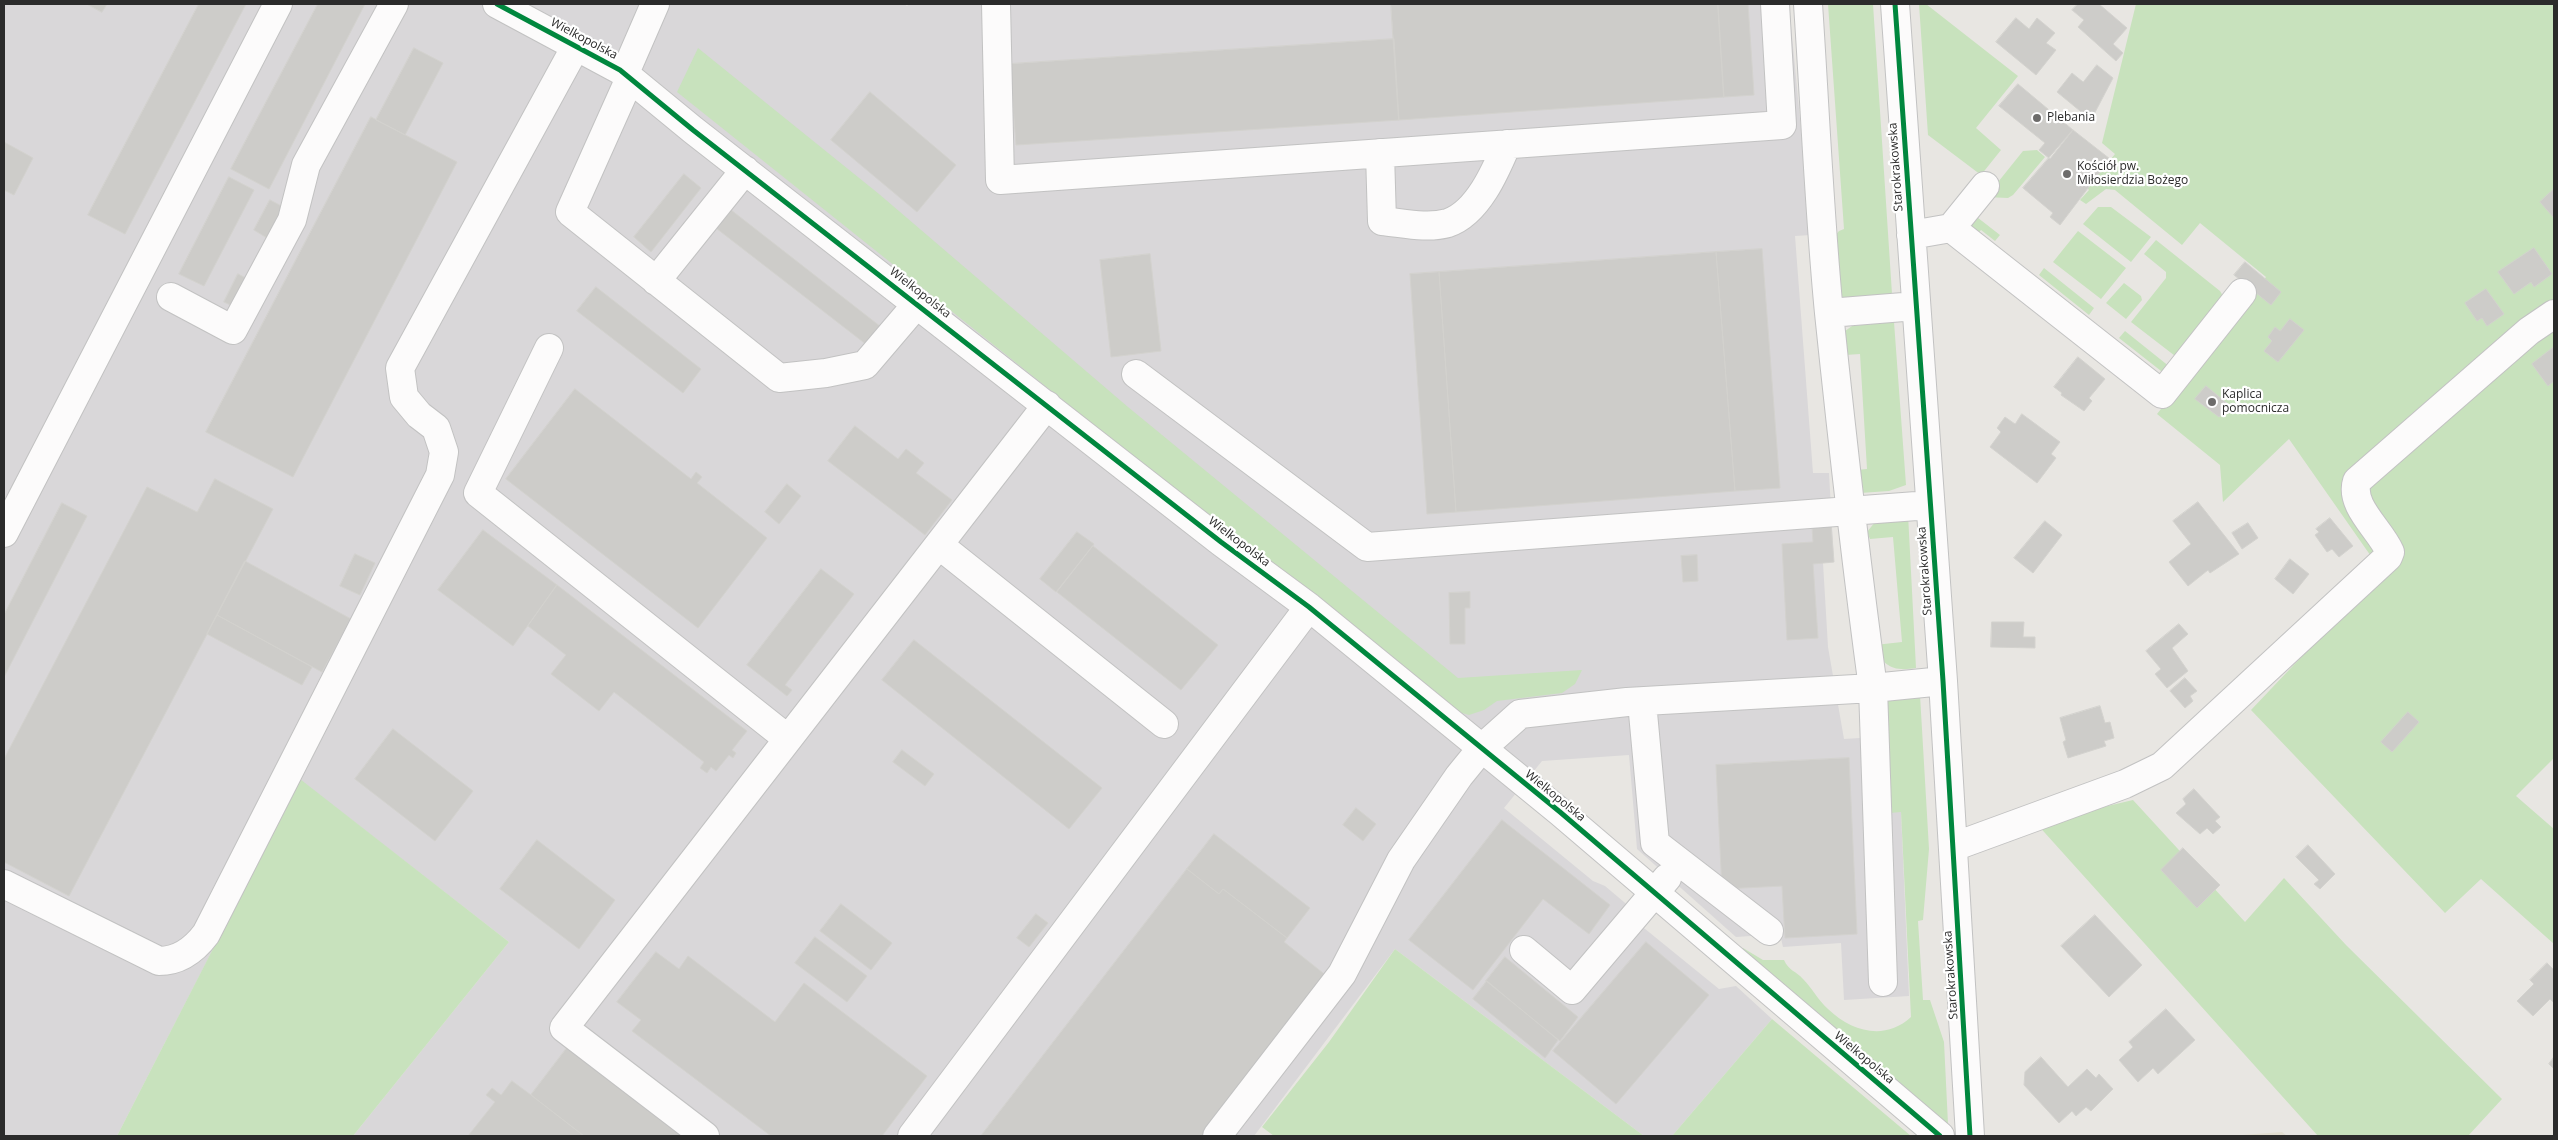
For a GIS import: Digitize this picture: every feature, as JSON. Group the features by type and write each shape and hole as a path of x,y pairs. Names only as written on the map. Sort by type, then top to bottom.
{"street":[{"path":"4,533 278,4"},
{"path":"171,297 233,330 292,220 306,165 394,4"},
{"name":"Wielkopolska","path":"497,4 576,46 627,76 917,304 1309,607 1560,812 1940,1136"},
{"path":"655,4 570,212 779,378 826,373 865,366 917,304"},
{"path":"996,4 1000,180 1782,125 1775,4"},
{"path":"1808,4 1829,313 1842,413 1849,512 1873,688 1883,982"},
{"name":"Starokrakowska","path":"1895,4 1943,682 1970,1136"},
{"path":"4,884 159,961 169,961 196,949 206,934 440,475 444,452 436,428 419,415 404,397 400,368 576,46"},
{"path":"1380,153 1382,221 1421,225 1448,222 1474,205 1493,175 1507,144"},
{"path":"656,281 745,170"},
{"path":"1911,234 1951,228 1985,186"},
{"path":"1951,228 2162,394 2242,293"},
{"path":"1829,313 1916,306"},
{"path":"1953,847 2125,784 2162,766 2388,557 2390,552 2385,540 2356,500 2354,489 2357,481 2529,331 2554,314"},
{"path":"549,348 478,494 788,739"},
{"path":"1136,374 1368,547 1930,505"},
{"path":"705,1136 564,1028 1047,405"},
{"path":"939,545 1164,724"},
{"path":"912,1136 1309,607"},
{"path":"1217,1136 1342,974 1401,860 1459,776 1481,749 1520,714 1642,702 1943,682"},
{"path":"1642,702 1655,843 1679,864 1769,931"},
{"path":"1524,950 1572,990 1679,864"}],"shaded area":[{"path":"4,4 904,4 907,6 909,4 1789,4 1811,235 1795,236 1813,473 1829,473 1834,562 1823,563 1828,647 1844,739 1875,737 1901,812 1909,996 1844,1000 1841,943 1783,947 1780,934 1736,937 1637,849 1629,755 1542,761 1504,808 1593,881 1605,886 1637,913 1639,924 1719,989 1736,986 1772,1019 1672,1136 1644,1136 1395,949 1254,1136 353,1136 509,942 300,780 117,1136 4,1136"},
{"path":"2282,1132 2287,1136 2229,1136"}],"green space":[{"path":"1828,4 1873,4 1892,294 1873,302 1859,302 1839,295 1833,238 1839,231 1844,229"},
{"path":"1919,4 1926,4 2018,76 1976,128 2001,150 1981,175 1928,135"},
{"path":"2136,4 2554,4 2554,758 2516,796 2554,829 2554,944 2481,879 2445,913 2251,710 2382,572 2289,439 2223,502 2220,465 2157,414 2266,277 2200,223 2182,245 2115,190 2106,189 2086,204 2080,200 2089,190 2087,188 2115,154 2102,143"},
{"path":"698,48 879,194 1128,407 1458,678 1582,670 1575,684 1562,693 1497,701 1484,710 1469,715 1451,710 677,92"},
{"path":"2037,150 2045,157 2013,195 2008,198 1986,197 2023,151"},
{"path":"2098,207 2111,207 2151,237 2131,262 2083,224"},
{"path":"1973,214 2000,235 1995,241 1981,230 1973,239 1961,230"},
{"path":"2078,231 2126,268 2101,299 2053,262"},
{"path":"2156,240 2220,291 2223,296 2179,359 2131,322 2166,278 2166,272 2144,254"},
{"path":"2044,268 2094,308 2089,315 2039,275"},
{"path":"2124,283 2141,296 2142,300 2126,319 2106,303"},
{"path":"1894,322 1906,485 1889,491 1860,493 1856,470 1867,469 1860,354 1845,355 1841,334 1852,326"},
{"path":"2125,331 2175,371 2170,378 2119,338"},
{"path":"1908,514 1916,668 1901,669 1885,663 1875,645 1902,642 1893,537 1870,539 1867,532 1875,522"},
{"path":"1920,695 1929,849 1923,920 1918,921 1923,1000 1930,1000 1944,1042 1948,1124 1940,1124 1736,949 1743,948 1763,960 1784,960 1828,1009 1837,1017 1858,1028 1869,1031 1890,1029 1911,1017 1901,812 1890,813 1887,697"},
{"path":"300,779 509,942 353,1136 117,1136"},
{"path":"2133,800 2245,922 2284,878 2346,945 2502,1099 2468,1136 2318,1136 2036,823"},
{"path":"1395,949 1644,1136 1274,1136 1262,1127 1329,1042"},
{"path":"1772,1019 1911,1136 1672,1136"}],"building":[{"path":"87,4 107,4 102,12"},
{"path":"199,4 246,4 125,234 88,215"},
{"path":"318,4 365,4 269,189 231,169"},
{"path":"1391,4 1718,4 1724,97 1399,120"},
{"path":"1718,4 1748,4 1754,95 1724,97"},
{"path":"2078,4 2099,4 2127,28 2113,44 2123,53 2116,61 2078,27 2084,20 2072,10"},
{"path":"2016,18 2029,29 2037,18 2055,33 2046,43 2056,50 2036,75 1996,42"},
{"path":"1394,39 1399,120 1016,145 1010,64"},
{"path":"414,48 443,63 405,135 376,120"},
{"path":"2097,65 2113,78 2091,120 2057,92 2072,73 2083,82"},
{"name":"Plebania","path":"2018,84 2073,130 2050,159 2039,150 2045,143 1999,106"},
{"path":"870,92 956,165 917,212 831,140"},
{"path":"371,117 457,162 293,477 206,432"},
{"name":"Kościół pw. Miłosierdzia Bożego","path":"2073,130 2110,159 2060,225 2050,217 2053,213 2023,188"},
{"path":"4,142 33,158 14,195 4,190"},
{"path":"684,174 701,188 651,252 634,237"},
{"path":"229,177 254,190 204,286 179,274"},
{"path":"2553,190 2554,192 2554,218 2540,202"},
{"path":"270,200 289,210 272,241 254,230"},
{"path":"731,210 881,327 867,345 716,228"},
{"path":"2534,248 2552,274 2534,287 2531,282 2514,294 2498,272"},
{"path":"1762,249 1780,488 1735,491 1716,252"},
{"path":"1716,252 1735,491 1456,512 1439,272"},
{"path":"1150,254 1161,351 1111,357 1100,260"},
{"path":"2245,262 2281,292 2271,305 2234,275"},
{"path":"1439,272 1456,512 1427,514 1410,274"},
{"path":"238,274 253,282 239,309 224,302"},
{"path":"596,287 701,369 683,393 577,311"},
{"path":"2486,289 2504,314 2487,326 2482,318 2477,321 2465,303"},
{"path":"2290,319 2304,330 2278,362 2264,351 2272,341 2268,337 2275,327 2280,331"},
{"path":"2554,347 2554,381 2548,386 2532,364"},
{"path":"2078,357 2105,379 2089,398 2092,401 2084,411 2061,395 2062,393 2054,387"},
{"name":"Kaplica pomocnicza","path":"2206,386 2229,405 2219,417 2195,399"},
{"path":"575,389 691,479 696,472 702,477 697,483 767,538 698,628 506,479"},
{"path":"2022,414 2060,442 2051,454 2056,458 2037,483 1990,447 2001,432 1997,428 2005,417 2015,424"},
{"path":"855,426 898,459 906,449 924,463 916,473 952,500 925,535 828,461"},
{"path":"215,479 273,509 69,896 4,862 4,759 147,487 197,512"},
{"path":"787,484 801,496 779,524 765,512"},
{"path":"2198,502 2239,554 2210,573 2208,570 2188,586 2169,562 2191,544 2173,521"},
{"path":"62,503 87,516 4,677 4,615"},
{"path":"2330,518 2353,546 2339,557 2332,549 2327,552 2315,535 2319,532 2316,529"},
{"path":"2045,521 2062,535 2033,573 2014,558"},
{"path":"2248,523 2258,538 2242,549 2232,533"},
{"path":"1831,524 1834,562 1813,564 1818,638 1787,640 1782,544 1813,542 1812,526"},
{"path":"483,530 557,585 513,646 438,590"},
{"path":"1077,532 1094,544 1056,592 1040,579"},
{"path":"1093,546 1218,645 1181,690 1057,592"},
{"path":"355,554 375,563 360,595 340,586"},
{"path":"1697,555 1698,581 1683,582 1681,556"},
{"path":"2290,559 2309,574 2293,594 2275,579"},
{"path":"245,561 351,619 322,672 217,615"},
{"path":"821,569 854,594 785,685 792,690 787,696 747,665"},
{"path":"557,585 747,731 732,750 736,753 733,758 729,755 716,771 711,767 707,773 700,768 704,762 614,692 599,711 551,674 566,655 528,626"},
{"path":"1470,592 1470,608 1465,608 1465,644 1450,644 1449,593"},
{"path":"217,615 312,667 302,685 207,634"},
{"path":"1992,622 2024,622 2023,637 2035,637 2035,648 1991,647"},
{"path":"2179,624 2188,634 2172,648 2188,671 2167,688 2155,674 2161,669 2146,651"},
{"path":"914,640 1102,788 1069,829 882,680"},
{"path":"2185,678 2197,691 2190,696 2193,701 2185,708 2170,691"},
{"path":"2100,706 2105,723 2110,722 2114,738 2104,741 2106,746 2068,758 2063,742 2066,740 2060,718"},
{"path":"2408,712 2419,722 2392,752 2381,742"},
{"path":"393,729 473,791 435,841 355,779"},
{"path":"902,750 934,774 925,786 893,762"},
{"path":"1849,758 1857,934 1785,938 1782,886 1722,889 1716,765"},
{"path":"2194,789 2220,817 2215,821 2221,827 2213,834 2207,828 2200,834 2176,813 2186,804 2183,799"},
{"path":"1356,808 1376,824 1363,841 1343,825"},
{"path":"1502,820 1610,905 1589,934 1543,899 1473,990 1409,940"},
{"path":"1214,834 1310,908 1287,938 1223,889 1219,894 1187,869"},
{"path":"537,840 615,900 579,949 500,889"},
{"path":"2308,845 2335,874 2320,889 2314,884 2319,880 2296,857"},
{"path":"2183,848 2220,885 2197,908 2161,870"},
{"path":"1187,869 1219,894 1223,889 1287,938 1284,942 1328,977 1205,1136 981,1136"},
{"path":"841,904 892,943 871,970 820,931"},
{"path":"1036,914 1048,923 1029,947 1017,938"},
{"path":"2095,915 2142,965 2109,997 2061,946"},
{"path":"815,937 867,976 847,1002 795,963"},
{"path":"1646,942 1709,995 1616,1104 1553,1051"},
{"path":"656,952 679,969 688,956 775,1022 804,983 927,1076 882,1136 771,1136 632,1031 641,1020 617,1002"},
{"path":"1505,957 1578,1017 1560,1041 1486,981"},
{"path":"2547,963 2554,970 2554,1003 2550,999 2533,1016 2517,1001 2534,984 2530,980"},
{"path":"1487,981 1558,1040 1545,1058 1473,999"},
{"path":"2166,1009 2195,1040 2158,1074 2153,1068 2138,1082 2119,1060 2133,1047 2129,1042"},
{"path":"573,1040 697,1136 584,1136 531,1095"},
{"path":"2041,1057 2068,1087 2087,1069 2096,1078 2099,1074 2113,1089 2091,1111 2086,1107 2076,1116 2072,1111 2059,1123 2024,1085 2025,1072"},
{"path":"2554,1057 2554,1069 2549,1064"},
{"path":"512,1081 584,1136 468,1136 495,1102 486,1095 492,1088 501,1095"}],"cycle path":[{"path":"497,4 620,70 693,130 1221,542 1309,607 1560,812 1940,1136"},
{"path":"1895,4 1943,681 1970,1136"}],"place":[{"name":"Plebania","path":"2037,118"},
{"name":"Kościół pw. Miłosierdzia Bożego","path":"2067,174"},
{"name":"Kaplica pomocnicza","path":"2212,402"}]}
